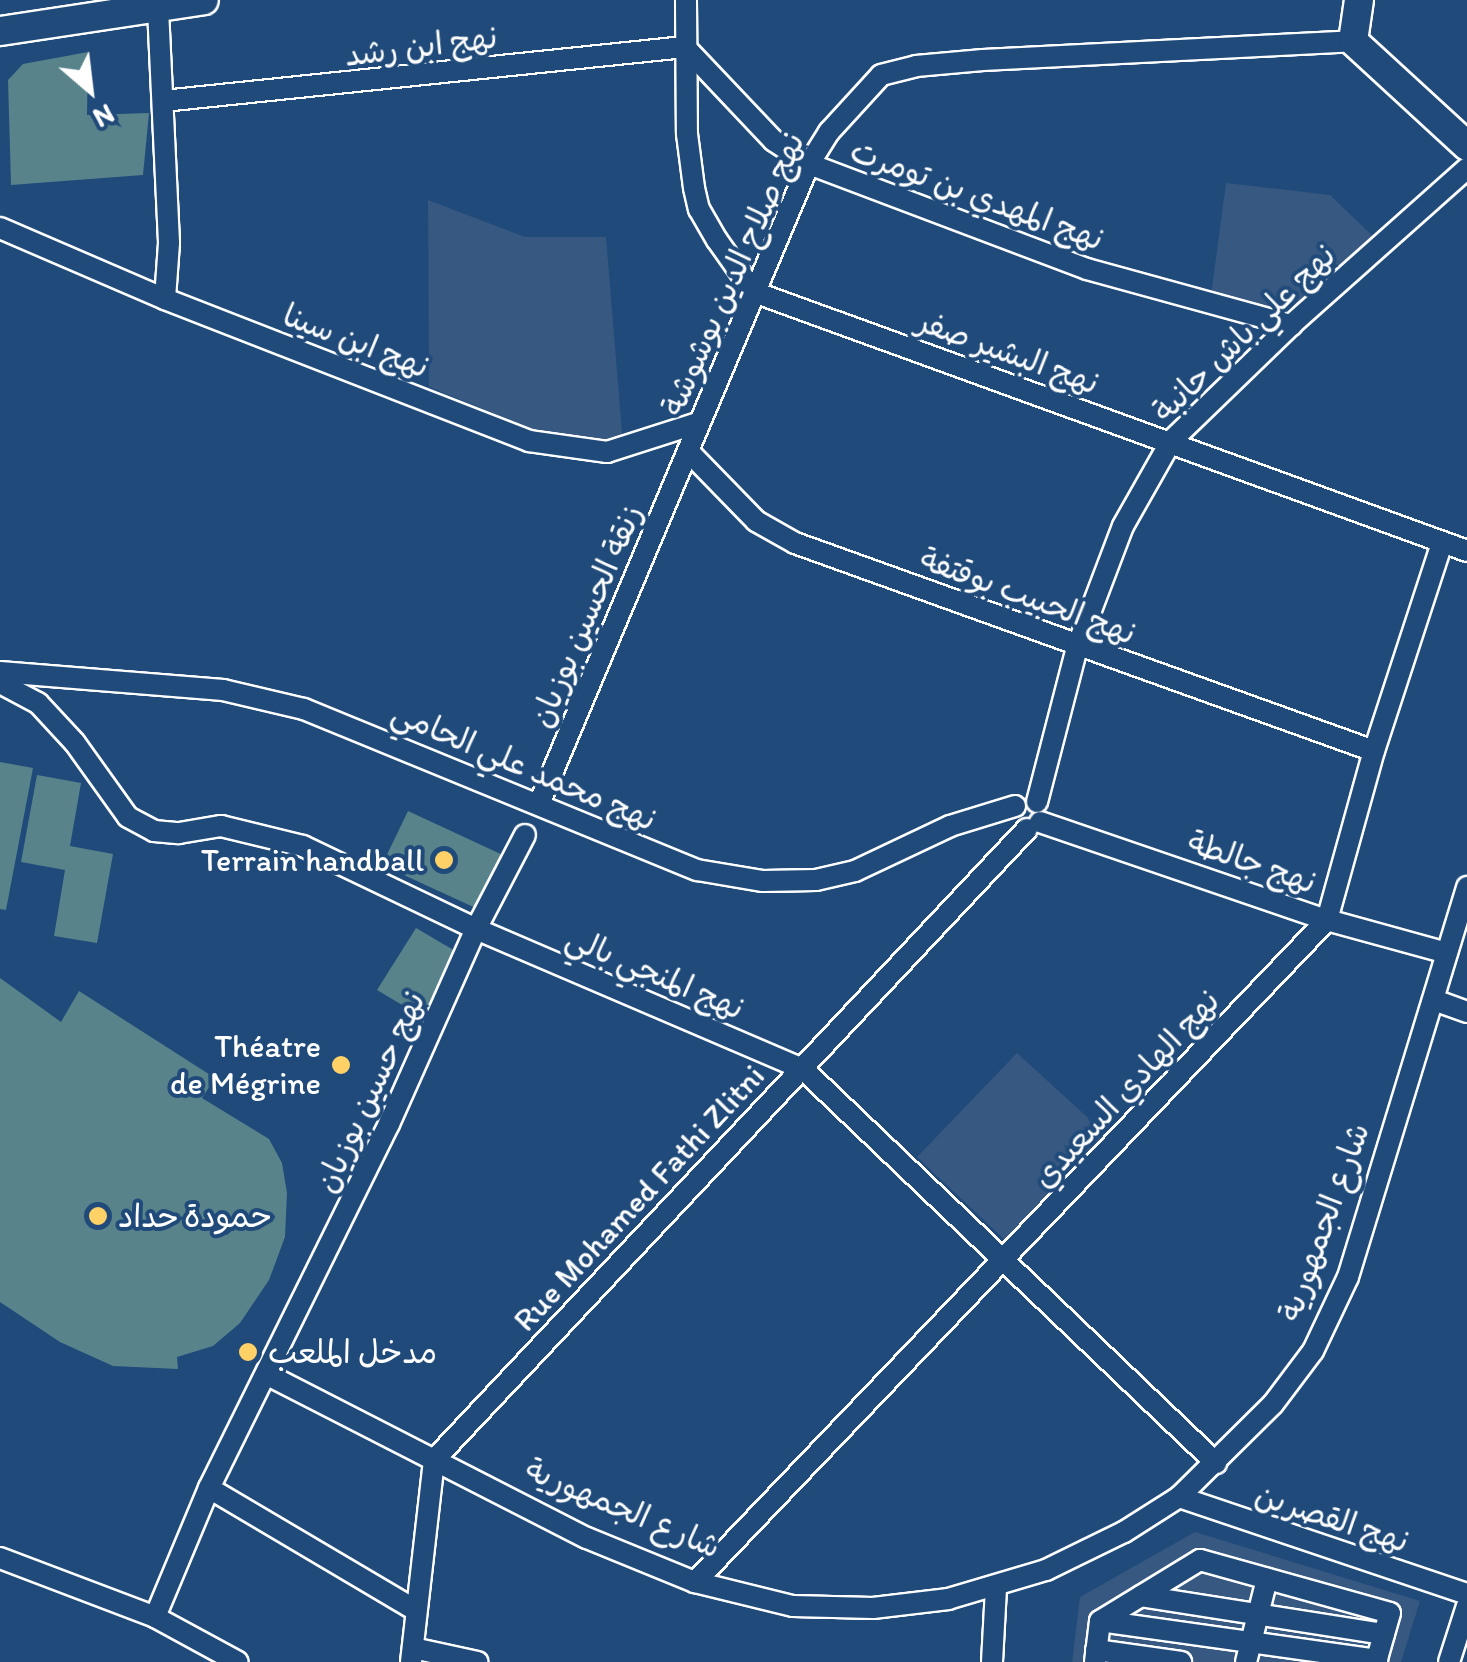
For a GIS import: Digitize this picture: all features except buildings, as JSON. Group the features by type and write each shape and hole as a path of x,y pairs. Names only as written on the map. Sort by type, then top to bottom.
{"street":[{"path":"0,31 204,0"},
{"path":"686,0 687,134 699,210 754,292"},
{"path":"1359,0 1353,41 1467,146"},
{"path":"158,9 169,242 165,298"},
{"name":"نهج صلاح الدين بوشوشة","path":"690,452 698,423 809,164 829,132 880,74 916,66 1353,41"},
{"name":"نهج ابن رشد","path":"162,101 686,47"},
{"name":"نهج المهدي بن تومرت","path":"686,47 763,130 809,164 1087,270 1291,325"},
{"name":"نهج علي باش حانبة","path":"1035,817 1077,647 1124,526 1171,442 1291,325 1467,168"},
{"name":"نهج ابن سينا","path":"0,228 165,298 529,441 607,452 698,423"},
{"name":"نهج البشير صفر","path":"754,292 1467,550"},
{"name":"نهج الحبيب بوقتفة","path":"690,452 756,522 774,533 1077,647 1374,751"},
{"name":"زنقة الحسين بوزيان","path":"539,804 690,452"},
{"name":"نهج الهادي السعيدي","path":"695,1582 1327,920 1374,751 1442,543"},
{"name":"نهج محمد علي الحامي","path":"0,672 224,690 288,705 413,750 698,870 763,881 816,880 854,871 950,826 1015,806 1025,799 1035,817"},
{"name":"نهج المنجي بالي","path":"0,683 38,703 75,742 128,818 154,831 180,833 221,826 304,846 476,929 802,1068 1216,1463"},
{"name":"نهج جالطة","path":"1035,817 1327,920 1446,954"},
{"name":"Rue Mohamed Fathi Zlitni","path":"434,1460 1035,817"},
{"name":"نهج حسين بوزيان","path":"268,1375 442,1013 476,929 525,835"},
{"name":"شارع الجمهورية","path":"268,1375 587,1538 695,1582 793,1606 873,1608 996,1587 1046,1570 1124,1532 1179,1497 1273,1404 1313,1351 1335,1312 1467,887"},
{"path":"1434,1000 1467,1012"},
{"path":"155,1618 209,1488 268,1375"},
{"path":"434,1460 412,1655 478,1662"},
{"path":"209,1488 415,1610"},
{"name":"نهج القصرين","path":"1179,1497 1467,1594"},
{"path":"0,1558 155,1618 238,1662"},
{"path":"1200,1560 1390,1612 1376,1661 1249,1652 1100,1621 1200,1560"},
{"path":"1249,1652 1267,1579"},
{"path":"992,1662 996,1587"},
{"path":"1141,1596 1384,1634"},
{"path":"1449,1662 1467,1606"},
{"path":"1100,1621 1096,1656 1181,1662"}],"shaded area":[{"path":"1226,183 1330,195 1377,240 1293,313 1282,317 1210,303"},
{"path":"428,200 525,237 606,237 623,444 560,440 429,387"},
{"path":"1017,1053 1108,1136 1008,1243 917,1157"},
{"path":"1195,1532 1420,1601 1401,1662 1072,1662 1080,1597"}],"green space":[{"path":"88,52 87,115 149,113 143,175 11,185 8,80 23,64"},
{"path":"0,762 33,768 6,910 0,909"},
{"path":"37,775 81,783 70,846 113,854 97,943 54,936 65,870 21,862"},
{"name":"Terrain handball","path":"408,811 505,856 480,910 382,865"},
{"path":"416,928 462,955 424,1018 377,990"},
{"path":"0,978 61,1022 79,991 215,1078 202,1098 269,1139 282,1163 287,1193 285,1237 269,1280 240,1323 213,1346 177,1357 178,1369 113,1366 60,1342 0,1302"}],"place":[{"name":"Terrain handball","path":"444,860"},
{"name":"Théatre de Mégrine","path":"341,1065"},
{"name":"حمودة حداد","path":"98,1216"},
{"name":"مدخل الملعب","path":"248,1352"}]}
